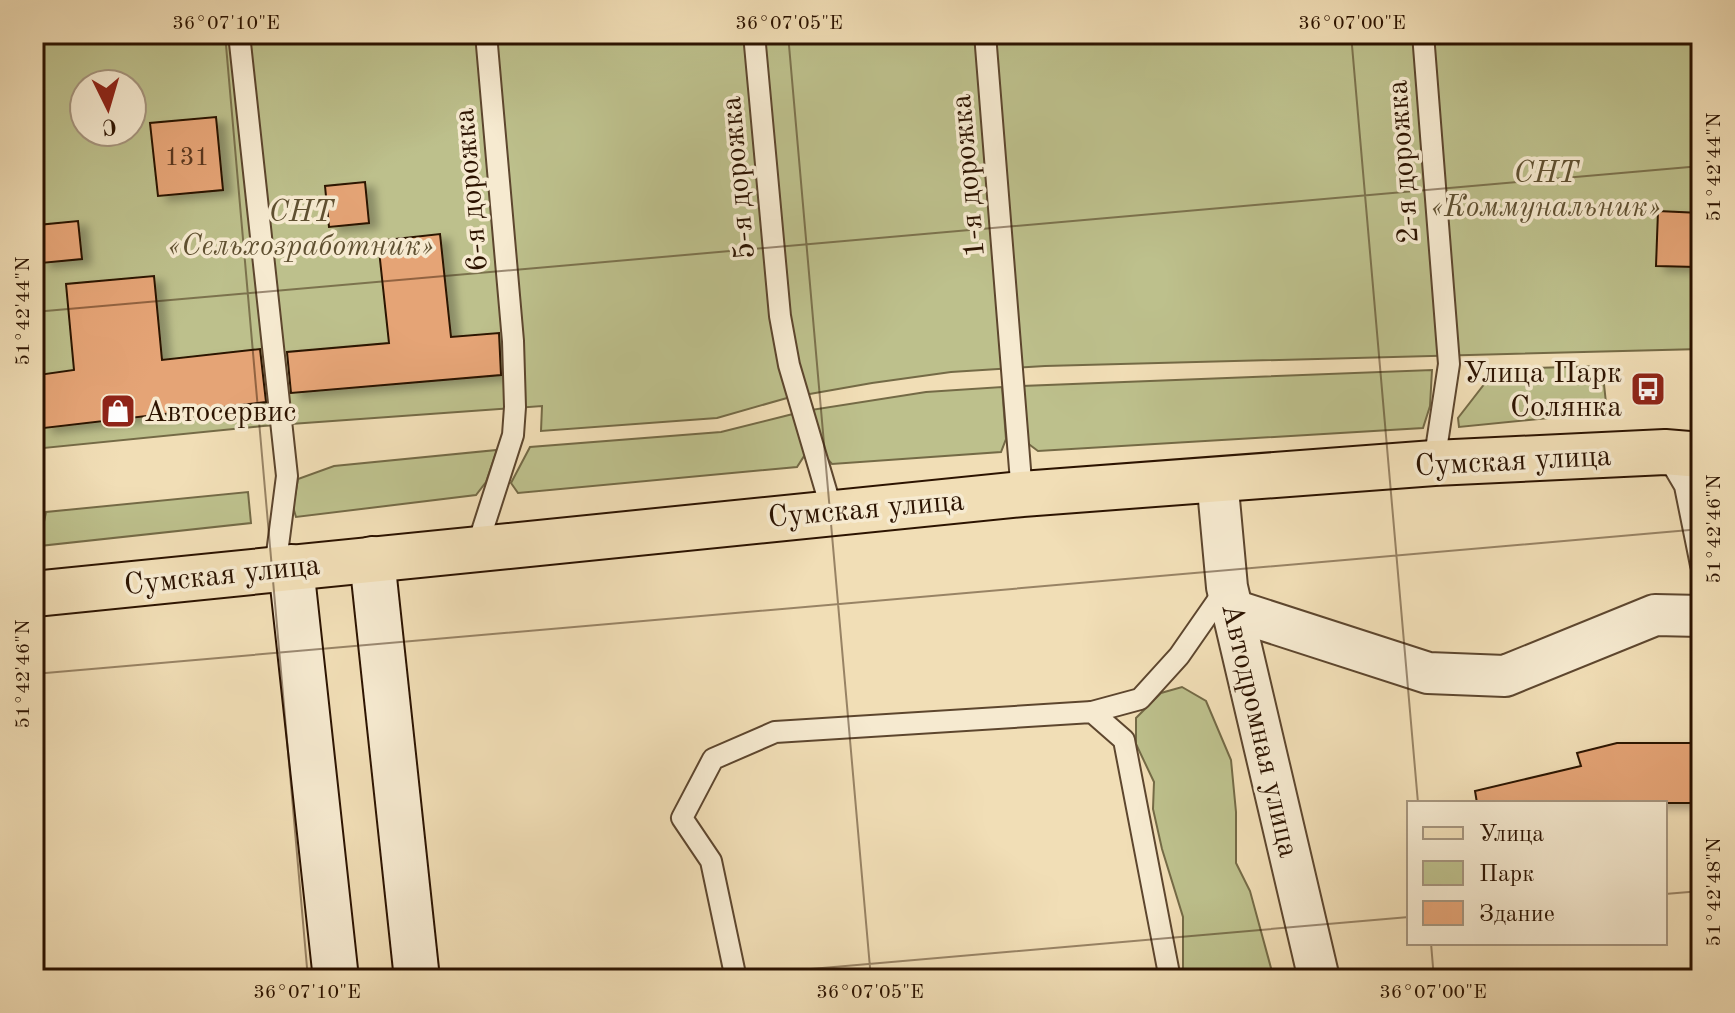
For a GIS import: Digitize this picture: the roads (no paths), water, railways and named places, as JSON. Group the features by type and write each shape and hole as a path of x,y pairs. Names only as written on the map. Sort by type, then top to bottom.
{"main road":[{"name":"Сумская улица","path":"34,594 1022,494 1434,463 1683,454"},
{"path":"372,559 417,979"},
{"path":"283,568 336,979"}],"street":[{"name":"Автодромная улица","path":"1217,478 1230,598 1319,979"},
{"path":"1230,598 1428,673 1505,676 1655,615 1701,616"}],"lane":[{"path":"239,34 287,476 283,568"},
{"name":"6-я дорожка","path":"477,547 513,435 513,341 486,34"},
{"name":"5-я дорожка","path":"754,34 780,316 789,365 832,511"},
{"name":"1-я дорожка","path":"985,34 1022,494"},
{"name":"2-я дорожка","path":"1423,34 1449,364 1434,463"},
{"path":"1683,454 1685,486 1701,565"},
{"path":"736,979 711,861 682,818 713,759 775,732 1092,712 1140,699 1230,598"},
{"path":"1092,712 1124,740 1170,979"}],"place":[{"name":"Улица Парк Солянка","path":"1648,389"},
{"name":"Автосервис","path":"118,411"}],"park label":[{"name":"СНТ «Коммунальник»","path":"1546,189"},
{"name":"СНТ «Сельхозработник»","path":"301,228"}]}
